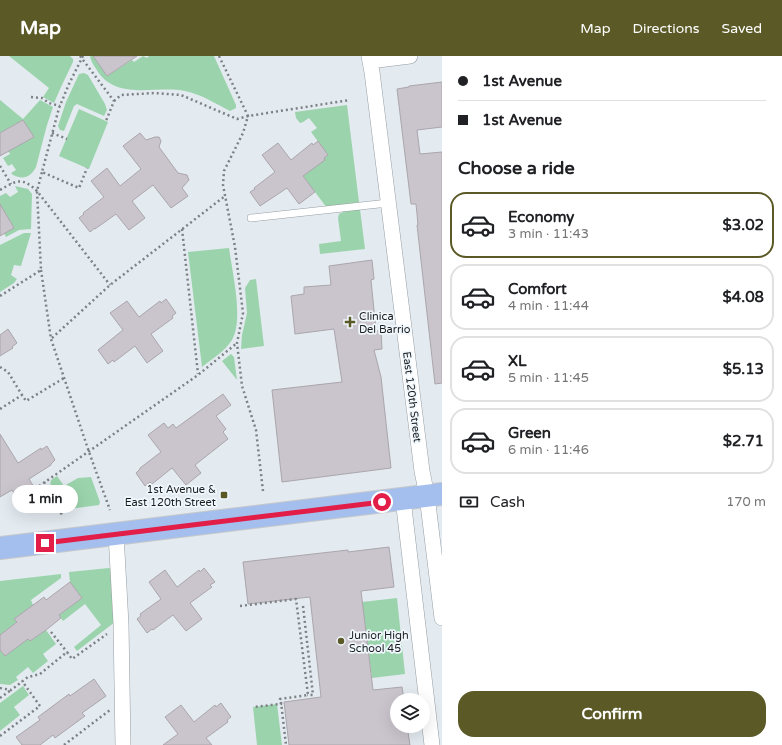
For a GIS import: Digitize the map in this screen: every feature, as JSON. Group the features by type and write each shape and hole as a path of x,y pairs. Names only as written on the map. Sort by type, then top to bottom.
{"main road":[{"path":"0,548 434,495"}],"street":[{"path":"370,58 410,56"},
{"name":"East 120th Street","path":"370,58 422,471 434,495 442,618"},
{"path":"403,499 432,745"},
{"path":"116,534 121,624 123,745"}],"lane":[{"path":"251,218 388,203"}],"path":[{"path":"219,56 248,116 243,133 224,171 223,185 235,247 243,313 237,342 242,386 256,430 263,491"},
{"path":"110,510 51,339 41,270 38,191 60,106 82,57 114,101"},
{"path":"106,121 114,101 121,95 155,93 181,95 237,119 350,100"},
{"path":"31,97 42,98 49,103 60,106"},
{"path":"52,133 66,139"},
{"path":"0,166 11,184"},
{"path":"42,172 79,188 87,168"},
{"path":"0,190 17,181 28,182 38,191 110,285"},
{"path":"51,339 110,285 225,196"},
{"path":"182,229 198,375"},
{"path":"0,296 41,270"},
{"path":"35,489 198,375 237,342"},
{"path":"0,367 8,372 26,401 64,378"},
{"path":"0,409 22,395"},
{"path":"44,482 62,515"},
{"path":"240,606 296,599 308,696"},
{"path":"286,745 280,699 313,695 303,606"},
{"path":"51,632 72,660 121,624"},
{"path":"0,698 28,676 40,674 67,652"},
{"path":"0,736 40,706 22,681"},
{"path":"0,688 11,690"},
{"path":"64,745 122,702"},
{"path":"253,707 281,704"}],"green space":[{"path":"9,56 70,56 73,59 54,103 43,97 49,88"},
{"path":"90,56 100,56 96,59 107,76 132,60 134,62 143,56 147,58 149,56 214,56 236,108 230,111 191,92 174,90 138,90 116,86 106,81 98,72"},
{"path":"84,73 88,75 107,110 104,116 77,104 74,106 64,131 60,130 58,126 66,102 79,74"},
{"path":"0,100 23,119 40,100 53,107 36,167 32,173 26,177 17,177 13,175 11,173 16,170 12,164 8,166 3,158 10,154 8,151 33,136 23,120 0,133"},
{"path":"347,105 359,202 327,208 303,176 328,155 311,132 317,128 309,118 300,123 296,118 295,112"},
{"path":"79,109 108,122 89,169 59,156"},
{"path":"15,186 28,189 32,194 31,229 19,230 6,237 4,233 14,228 4,211 0,213 0,196 6,193 10,197 18,192"},
{"path":"360,209 365,249 320,254 319,244 341,241 338,218 339,214 345,211"},
{"path":"24,233 31,233 21,266 14,265 11,275 17,279 14,283 0,292 0,245"},
{"path":"229,248 237,308 235,331 232,340 225,348 202,367 188,252"},
{"path":"256,279 264,346 241,349 242,335 247,313 245,288 250,280"},
{"path":"231,354 234,357 237,380 222,361"},
{"path":"57,476 64,486 78,478 91,477 100,502 99,505 62,510 50,487 51,480"},
{"path":"111,569 115,622 77,651 74,647 101,625 85,604 63,621 59,615 82,598 70,582 69,572"},
{"path":"61,574 61,578 31,600 33,605 15,619 17,622 0,635 0,581"},
{"path":"397,598 405,674 372,678 362,602"},
{"path":"46,630 56,644 43,654 48,661 33,673 28,667 16,677 18,680 10,685 0,684 0,650 5,656 28,639 30,641"},
{"path":"23,686 29,695 14,707 20,715 0,731 0,703"},
{"path":"277,704 282,745 257,745 253,707"}],"building":[{"path":"93,56 137,56 107,76"},
{"path":"442,82 442,127 417,130 420,154 442,152 442,383 435,384 417,225 416,204 411,204 397,89"},
{"path":"23,120 34,137 0,156 0,133"},
{"path":"140,133 146,140 159,137 161,141 159,147 178,173 187,175 189,180 182,188 188,196 171,208 153,185 132,201 145,218 129,230 116,214 90,232 79,218 84,214 83,213 104,197 91,181 107,168 120,186 141,169 123,146"},
{"path":"318,141 328,155 324,158 325,160 303,176 315,192 299,204 287,188 260,206 250,192 275,172 262,155 278,143 291,160 312,143 313,145"},
{"path":"0,204 14,228 0,236"},
{"path":"372,260 374,279 371,280 376,331 381,331 382,349 374,350 381,377 391,468 282,482 272,390 342,382 334,329 295,334 291,296 304,294 304,287 331,285 329,266"},
{"path":"166,299 176,313 172,316 173,318 151,334 163,351 147,363 135,346 114,362 113,360 108,364 98,350 123,330 110,313 127,301 139,317 160,301 161,303"},
{"path":"8,329 17,343 12,347 13,348 0,356 0,335"},
{"path":"223,394 231,405 216,416 226,429 223,432 228,439 195,465 201,473 186,485 172,468 152,484 150,482 145,486 136,473 140,468 161,452 148,435 164,423 168,428 173,424 176,428"},
{"path":"0,434 18,463 41,448 41,450 47,446 55,460 51,465 29,479 40,497 23,508 12,490 0,497"},
{"name":"Junior High School 45","path":"389,547 394,587 361,591 373,690 402,687 403,693 390,693 390,733 408,733 410,745 289,745 284,702 321,697 310,597 248,604 243,562 348,550 348,552"},
{"path":"204,568 215,582 210,585 212,587 190,603 202,619 186,631 173,615 147,633 137,619 141,616 140,614 161,599 149,582 165,570 177,587 199,570 200,572"},
{"path":"70,582 82,598 59,615 61,618 46,630 30,641 28,639 5,656 0,650 0,635 17,622 14,619 44,597 46,600"},
{"path":"94,679 106,696 82,713 85,716 55,738 53,735 40,745 22,745 16,737 40,720 38,717 69,694 70,696"},
{"path":"221,703 231,717 227,720 228,722 206,738 212,745 163,745 178,734 165,717 181,705 194,722 215,705 216,707"}],"place":[{"name":"Clinica Del Barrio","path":"350,322"},
{"name":"1st Avenue & East 120th Street","path":"224,495"},
{"name":"Junior High School 45","path":"341,641"}],"route":[{"path":"45,543 382,502"}]}
